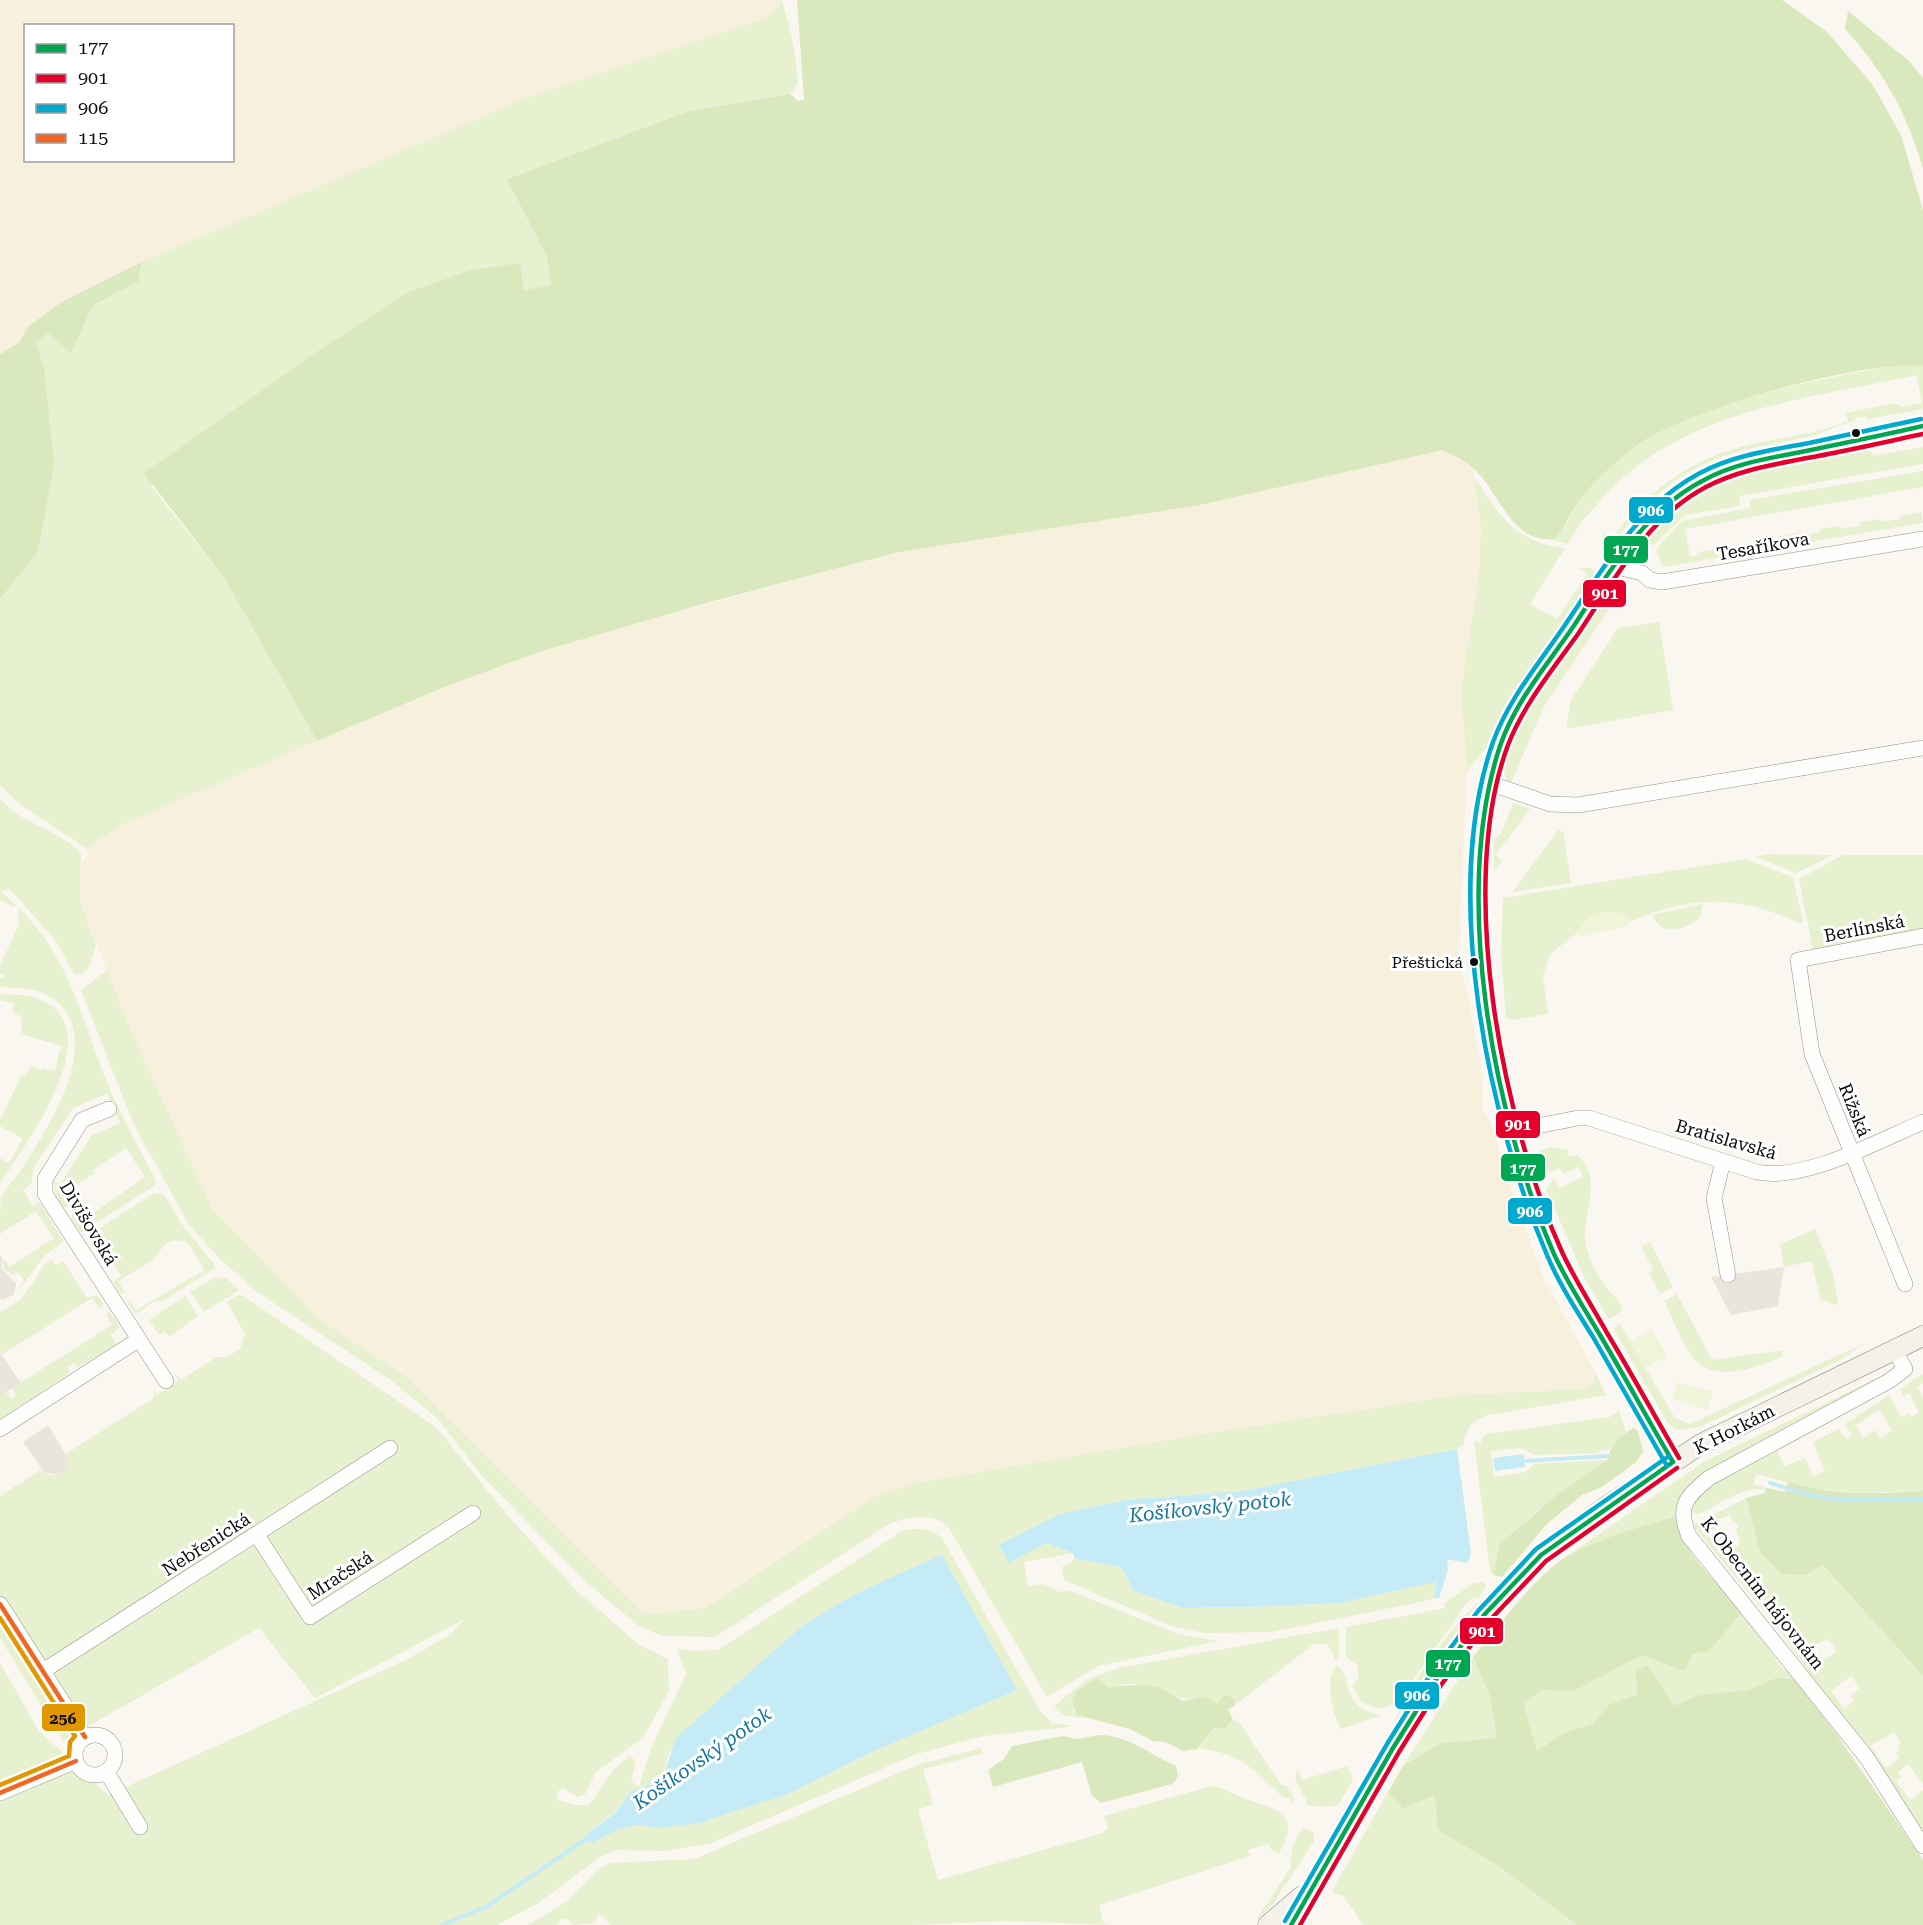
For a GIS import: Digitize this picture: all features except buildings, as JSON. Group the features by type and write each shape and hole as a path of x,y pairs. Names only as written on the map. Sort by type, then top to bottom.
{"street":[{"path":"1673,1461 1556,1256 1531,1195 1512,1131 1483,981 1480,854 1482,812 1489,783 1500,745 1519,708 1613,566 1657,513 1708,477 1767,458 1923,426"},
{"name":"Tesaříkova","path":"1613,566 1662,582 1923,539"},
{"path":"1489,783 1550,804 1578,805 1923,748"},
{"name":"Berlínská","path":"1812,957 1923,936"},
{"name":"Rižská","path":"1812,957 1798,960 1812,1054 1905,1284"},
{"name":"Divišovská","path":"109,1109 82,1120 54,1163 43,1186 45,1194 166,1381"},
{"name":"Bratislavská","path":"1512,1131 1578,1118 1589,1118 1756,1172 1781,1175 1804,1170 1923,1122"},
{"path":"1723,1161 1714,1198 1728,1275"},
{"name":"K Horkám","path":"1292,1925 1393,1748 1436,1681 1484,1615 1541,1555 1673,1461 1701,1444 1923,1336"},
{"path":"0,1429 138,1340"},
{"name":"K Obecním hájovnám","path":"1894,1349 1905,1369 1889,1381 1709,1478 1688,1496 1683,1513 1689,1536 1867,1758 1923,1846"},
{"name":"Nebřenická","path":"43,1671 390,1448"},
{"name":"Mračská","path":"256,1535 310,1617 473,1513"},
{"path":"0,1604 85,1737"},
{"path":"96,1735 111,1743 115,1758 106,1771 91,1774 81,1770 76,1761 77,1745 85,1737 96,1735"},
{"path":"0,1793 76,1761"},
{"path":"106,1771 140,1827"},
{"path":"1268,1925 1313,1886"}],"shaded area":[{"path":"0,0 782,0 767,18 531,96 142,262 60,303 29,326 19,343 0,354"},
{"path":"1443,450 1473,468 1481,526 1479,573 1461,690 1467,771 1458,959 1468,995 1483,1080 1483,1110 1493,1129 1515,1201 1543,1276 1595,1372 1594,1381 1587,1389 1459,1395 1209,1433 916,1483 782,1558 706,1608 644,1615 407,1377 321,1321 212,1208 132,1033 80,902 78,881 82,862 97,840 126,823 447,686 542,651 615,629 900,552 1200,505"},
{"path":"0,1254 3,1260 2,1269 16,1283 14,1294 3,1300 0,1299"},
{"path":"1784,1267 1778,1306 1731,1315 1711,1277"},
{"path":"0,1352 21,1383 0,1396"},
{"path":"48,1425 68,1458 66,1469 58,1475 44,1472 23,1442"}],"green space":[{"path":"797,0 1782,0 1827,32 1872,84 1901,135 1923,210 1923,366 1895,366 1816,379 1729,404 1656,434 1632,449 1597,480 1579,501 1554,539 1539,538 1526,533 1506,513 1472,467 1443,450 1200,505 899,552 703,604 542,651 447,686 317,741 225,579 144,473 324,347 409,292 468,271 520,263 524,290 551,285 547,257 507,179 689,111 790,94 798,101 804,100"},
{"path":"782,2 794,52 798,84 790,94 689,111 507,179 547,257 552,285 524,290 520,263 151,486 225,579 317,741 126,823 97,840 89,850 18,803 0,785 0,599 38,550 44,368 36,342 48,333 71,353 93,305 138,282 142,262 531,96 767,18"},
{"path":"1848,11 1909,61 1923,78 1923,168 1910,129 1893,94 1883,77 1845,29"},
{"path":"142,262 138,282 93,305 71,353 48,333 36,342 44,368 54,464 38,551 0,599 0,354 19,343 29,326 60,303"},
{"path":"1903,364 1923,366 1923,409 1867,419 1866,416 1855,418 1855,421 1814,435 1747,449 1709,462 1692,470 1662,491 1610,546 1602,538 1603,533 1611,539 1655,492 1689,468 1708,459 1749,445 1811,432 1848,421 1846,413 1895,403 1902,407 1922,403 1916,375 1746,413 1706,427 1668,446 1633,470 1592,510 1568,544 1547,539 1558,535 1584,494 1607,470 1641,443 1668,428 1732,402 1768,392"},
{"path":"1923,447 1923,464 1739,496 1740,506 1685,515 1653,546 1644,539 1682,503 1725,478 1762,467 1820,457 1871,451 1873,456"},
{"path":"1923,471 1923,487 1685,529 1690,557 1700,555 1699,552 1720,548 1721,552 1740,548 1739,545 1760,541 1761,545 1770,543 1770,541 1780,539 1780,536 1801,532 1802,536 1820,532 1820,529 1860,526 1860,522 1901,519 1900,516 1921,512 1923,523 1663,567 1656,549 1682,521 1750,508 1750,500"},
{"path":"1474,477 1510,525 1533,540 1565,548 1530,604 1557,619 1587,574 1579,568 1591,568 1597,575 1492,741 1467,771 1461,690 1479,573 1481,526"},
{"path":"1619,594 1543,708 1511,783 1509,783 1502,771 1511,747 1534,703 1560,660 1603,598"},
{"path":"1659,622 1673,710 1566,729 1571,700 1618,628"},
{"path":"0,798 18,814 61,838 81,853 80,902 96,944 90,966 82,974 74,974 55,940 9,888 1,892 16,905 14,907 0,900"},
{"path":"1513,803 1530,809 1495,855 1502,861 1494,871 1494,840 1502,832"},
{"path":"1558,830 1563,832 1571,883 1513,892"},
{"path":"1770,854 1833,855 1796,873 1755,857"},
{"path":"1843,855 1923,855 1923,931 1813,950 1799,879"},
{"path":"1745,859 1793,877 1803,922 1799,923 1756,907 1735,903 1694,903 1652,913 1630,922 1621,913 1604,912 1550,954 1543,976 1548,1014 1512,1020 1506,1018 1501,951 1503,898"},
{"path":"1703,904 1700,918 1680,928 1667,929 1656,922 1652,915"},
{"path":"18,908 36,927 64,970 110,1090 156,1181 155,1185 81,1233 71,1218 73,1212 80,1222 145,1177 126,1148 93,1170 95,1173 62,1194 69,1206 63,1207 56,1195 53,1180 60,1184 92,1135 120,1123 107,1094 73,1108 34,1167 31,1184 23,1190 33,1206 38,1202 42,1206 64,1242 44,1256 16,1294 24,1280 18,1272 13,1275 4,1269 3,1262 5,1260 10,1267 54,1238 36,1211 0,1234 1,1197 23,1167 47,1127 69,1078 75,1053 74,1030 64,1010 45,994 35,990 0,987 0,978 3,979 4,974 0,973 0,966 19,924"},
{"path":"1604,912 1613,912 1626,917 1630,925 1579,937 1581,927 1586,920"},
{"path":"107,970 132,1033 212,1208 321,1321 407,1377 644,1615 706,1608 874,1497 916,1483 1209,1433 1459,1395 1587,1389 1594,1381 1595,1372 1606,1395 1488,1415 1471,1426 1464,1444 1457,1449 1242,1491 1126,1500 1060,1514 1009,1563 1045,1543 1073,1553 1024,1562 1028,1586 1044,1584 1059,1592 1070,1591 1178,1634 1219,1641 1098,1666 1047,1697 949,1528 944,1523 930,1518 906,1519 891,1523 715,1637 662,1636 639,1626 587,1583 483,1477 438,1419 392,1381 256,1291 220,1259 189,1225 134,1125 81,990"},
{"path":"0,994 36,998 58,1012 67,1033 66,1059 57,1087 27,1142 0,1183 0,1158 9,1163 23,1139 0,1126 0,1120 22,1074 25,1076 32,1065 42,1071 43,1068 55,1071 61,1046 21,1034 22,1018 12,1011 14,1003 0,1000"},
{"path":"1552,1147 1568,1150 1567,1156 1577,1155 1585,1163 1589,1173 1591,1183 1585,1228 1586,1246 1598,1274 1622,1307 1619,1314 1609,1319 1585,1279 1546,1189 1554,1178 1559,1188 1583,1177 1579,1167 1563,1174 1560,1168 1542,1176 1537,1156 1541,1150"},
{"path":"153,1194 164,1194 181,1223 215,1265 214,1269 163,1301 155,1301 136,1314 128,1304 130,1300 136,1310 205,1270 187,1242 173,1241 165,1245 148,1263 118,1281 125,1293 121,1294 113,1282 121,1276 93,1233 95,1231 100,1237 104,1234 100,1228"},
{"path":"1815,1229 1833,1274 1838,1305 1821,1300 1811,1261 1784,1267 1780,1244"},
{"path":"1650,1242 1673,1287 1660,1294 1649,1273 1653,1270 1641,1246"},
{"path":"52,1259 56,1265 63,1261 87,1298 97,1295 104,1305 100,1309 92,1298 3,1354 0,1352 0,1313 22,1298 46,1263"},
{"path":"216,1277 228,1279 239,1290 204,1312 190,1292"},
{"path":"1677,1294 1712,1360 1783,1350 1783,1356 1738,1371 1715,1371 1704,1367 1695,1360 1687,1348 1664,1301"},
{"path":"242,1295 436,1427 508,1516 576,1590 638,1644 668,1659 669,1691 643,1738 596,1772 585,1794 578,1797 563,1788 557,1792 557,1800 575,1805 589,1805 614,1769 630,1755 636,1762 631,1781 639,1787 651,1748 687,1672 683,1668 677,1648 692,1651 718,1650 902,1531 907,1530 928,1530 942,1538 1039,1709 1052,1724 1069,1727 983,1736 914,1755 711,1843 666,1851 615,1850 600,1857 537,1904 497,1925 0,1925 0,1663 39,1731 108,1795 408,1659 450,1635 465,1619 315,1698 259,1628 63,1741 0,1638 0,1496 41,1470 51,1476 61,1474 68,1458 66,1454 155,1397 152,1387 157,1395 178,1381 174,1373 181,1380 217,1357 227,1357 240,1349 245,1334 227,1302","holes":["942,1556 1017,1690 865,1755 791,1793 659,1828 636,1825 619,1829 590,1844 584,1836 615,1812 631,1791 651,1784 664,1774 669,1752 795,1632 848,1599"]},
{"path":"185,1296 198,1316 169,1337 165,1331 159,1335 149,1320"},
{"path":"109,1311 120,1327 111,1335 117,1345 77,1368 74,1363 67,1367 70,1373 0,1420 0,1396 7,1392 11,1399 16,1395 12,1388 112,1325 107,1316"},
{"path":"1619,1323 1675,1418 1690,1424 1865,1343 1842,1359 1700,1427 1677,1430 1667,1422 1614,1329"},
{"path":"1652,1329 1667,1356 1645,1368 1629,1342"},
{"path":"1887,1373 1693,1482 1681,1495 1676,1516 1570,1554 1702,1463"},
{"path":"1923,1374 1923,1383 1917,1387 1923,1397 1923,1491 1855,1493 1807,1488 1756,1474 1754,1485 1767,1488 1766,1490 1740,1493 1702,1513 1697,1514 1691,1511 1694,1502 1713,1484 1777,1449 1784,1466 1805,1458 1813,1476 1825,1471 1813,1442 1839,1429 1846,1439 1852,1435 1845,1424 1889,1395 1901,1417 1909,1413 1911,1417 1919,1413 1909,1393 1904,1396 1900,1389","holes":["1879,1409 1892,1430 1880,1438 1875,1430 1863,1438 1856,1426"]},
{"path":"1677,1382 1713,1392 1707,1410 1672,1399"},
{"path":"1619,1411 1626,1431 1609,1450 1599,1450 1599,1453 1534,1455 1523,1448 1491,1451 1494,1477 1526,1472 1534,1464 1608,1460 1557,1495 1523,1524 1509,1540 1499,1557 1493,1575 1490,1571 1474,1440 1480,1444 1485,1434 1610,1417"},
{"path":"1634,1428 1638,1431 1643,1451 1636,1462 1600,1488 1582,1495 1547,1524 1502,1577 1493,1575 1500,1544 1553,1498 1607,1460 1617,1441"},
{"path":"1788,1482 1838,1492 1923,1491 1923,1676 1823,1565 1805,1575 1782,1574 1760,1552 1746,1498 1764,1493 1767,1488 1785,1492"},
{"path":"1746,1498 1760,1552 1805,1575 1823,1565 1923,1676 1923,1784 1908,1764 1898,1772 1901,1777 1896,1781 1910,1800 1923,1790 1923,1832 1775,1624 1694,1527 1695,1524","holes":["1730,1515 1733,1522 1739,1525 1736,1530 1740,1541 1738,1546 1726,1550 1720,1536 1710,1537 1707,1532 1717,1527 1714,1521","1827,1639 1834,1645 1836,1652 1815,1666 1805,1650","1851,1676 1860,1688 1850,1696 1854,1701 1844,1709 1831,1691","1894,1732 1901,1743 1898,1746 1900,1749 1896,1752 1899,1758 1886,1768 1870,1746"]},
{"path":"1676,1516 1679,1530 1693,1555 1743,1611 1709,1651 1692,1654 1685,1671 1642,1655 1574,1691 1542,1690 1523,1703 1537,1751 1564,1733 1592,1724 1610,1704 1637,1695 1636,1670 1648,1666 1674,1706 1699,1695 1748,1690 1776,1678 1795,1679 1837,1735 1923,1860 1923,1925 1577,1925 1497,1865 1439,1831 1433,1796 1403,1809 1388,1792 1403,1766 1440,1743 1497,1738 1490,1696 1473,1657 1519,1601 1547,1572 1559,1561 1596,1542"},
{"path":"1075,1559 1121,1567 1134,1591 1183,1608 1340,1603 1436,1582 1435,1596 1439,1598 1272,1632 1204,1633 1174,1627 1064,1580 1062,1567"},
{"path":"1484,1582 1486,1586 1478,1599 1474,1597 1466,1604 1397,1703 1379,1709 1361,1702 1352,1686 1358,1679 1358,1666 1346,1657 1346,1627 1445,1608 1444,1603 1474,1583"},
{"path":"1484,1598 1487,1600 1394,1728 1406,1697 1431,1658 1459,1622"},
{"path":"1743,1611 1752,1620 1752,1626 1783,1669 1790,1671 1795,1679 1776,1678 1748,1690 1699,1695 1674,1707 1636,1670 1638,1695 1610,1704 1592,1724 1564,1733 1537,1751 1522,1703 1542,1690 1574,1691 1642,1655 1692,1654"},
{"path":"1339,1628 1339,1660 1335,1659 1328,1645 1315,1643 1235,1705 1234,1700 1222,1699 1217,1704 1197,1697 1180,1698 1135,1684 1122,1684 1109,1688 1097,1678 1079,1689 1073,1709 1083,1718 1064,1715 1054,1706 1086,1680 1118,1668"},
{"path":"1473,1657 1490,1695 1497,1738 1440,1743 1403,1766"},
{"path":"1337,1665 1356,1703 1361,1708 1379,1716 1341,1729 1332,1706 1330,1688 1333,1671"},
{"path":"1097,1678 1109,1688 1147,1685 1158,1687 1183,1701 1204,1696 1217,1704 1224,1696 1229,1696 1234,1700 1235,1705 1228,1710 1233,1720 1226,1728 1214,1728 1197,1749 1183,1751 1166,1742 1153,1741 1130,1729 1077,1715 1072,1700 1079,1689"},
{"path":"1233,1720 1238,1721 1282,1786 1286,1785 1293,1801 1290,1802 1291,1799 1283,1797 1246,1764 1227,1755 1199,1748 1214,1728 1229,1726"},
{"path":"1099,1735 1130,1742 1176,1766 1178,1777 1172,1784 1101,1803 1092,1796 1082,1762 993,1787 988,1770 1004,1759 1012,1746 1063,1736 1077,1739"},
{"path":"981,1748 982,1754 923,1769 933,1805 918,1809 938,1880 1103,1833 1108,1828 1104,1816 1212,1786 1277,1811 1286,1820 1288,1827 1285,1841 1279,1854 1272,1851 1268,1844 1248,1850 1250,1856 1099,1905 1103,1923 1110,1925 1007,1921 916,1925 611,1925 599,1914 595,1923 573,1925 567,1919 561,1919 557,1925 528,1925 566,1902 603,1866 610,1863 694,1859 920,1764"},
{"path":"1348,1766 1353,1781 1338,1805 1329,1807 1307,1805 1297,1785 1296,1772 1298,1771 1302,1780"},
{"path":"1388,1792 1403,1809 1433,1796 1439,1831 1497,1865 1577,1925 1363,1925 1344,1896 1333,1893 1333,1889"},
{"path":"1303,1828 1314,1832 1314,1841 1273,1904 1255,1922 1291,1867 1293,1846"}],"water":[{"path":"1457,1449 1471,1553 1469,1560 1465,1563 1447,1559 1448,1570 1439,1598 1434,1597 1437,1579 1436,1582 1340,1603 1183,1608 1134,1591 1121,1567 1075,1559 1073,1553 1046,1543 1009,1563 999,1545 1060,1514 1126,1500 1242,1491"},
{"path":"1524,1454 1525,1467 1495,1471 1493,1458"},
{"path":"942,1555 1017,1690 865,1755 791,1793 699,1823 659,1828 636,1825 619,1829 590,1844 584,1836 615,1813 631,1791 651,1784 664,1774 676,1738 795,1632 848,1598"}],"waterway":[{"name":"Košíkovský potok","path":"1522,1461 1608,1456"},
{"name":"Košíkovský potok","path":"1770,1483 1808,1495 1843,1500 1923,1500"},
{"name":"Košíkovský potok","path":"442,1925 488,1906 590,1836"}],"transit line":[{"name":"906","path":"1667,1466 1552,1266 1525,1199 1506,1136 1490,1070 1478,1002 1471,933 1471,865 1478,801 1493,742 1526,680 1609,559 1624,539 1659,502 1678,486 1700,473 1740,457 1921,419"},
{"name":"177","path":"1673,1462 1554,1254 1532,1198 1513,1136 1497,1071 1486,1003 1479,935 1479,868 1486,805 1500,746 1523,699 1614,565 1645,526 1682,493 1716,474 1741,465 1923,426"},
{"name":"901","path":"1679,1458 1562,1252 1540,1198 1521,1137 1505,1070 1493,1001 1486,932 1486,864 1493,801 1508,745 1522,715 1633,552 1666,515 1706,487 1743,472 1923,434"},
{"name":"906","path":"1285,1921 1387,1744 1429,1677 1478,1611 1536,1549 1669,1456"},
{"name":"177","path":"1291,1925 1393,1748 1435,1681 1484,1615 1541,1555 1673,1462"},
{"name":"901","path":"1300,1925 1399,1752 1441,1685 1490,1620 1546,1561 1677,1468"},
{"name":"115","path":"0,1604 85,1737"},
{"name":"256","path":"0,1618 75,1736 70,1742 69,1756 0,1785"},
{"name":"115","path":"0,1793 76,1761"}],"place":[{"name":"Přeštická","path":"1474,962"}]}
